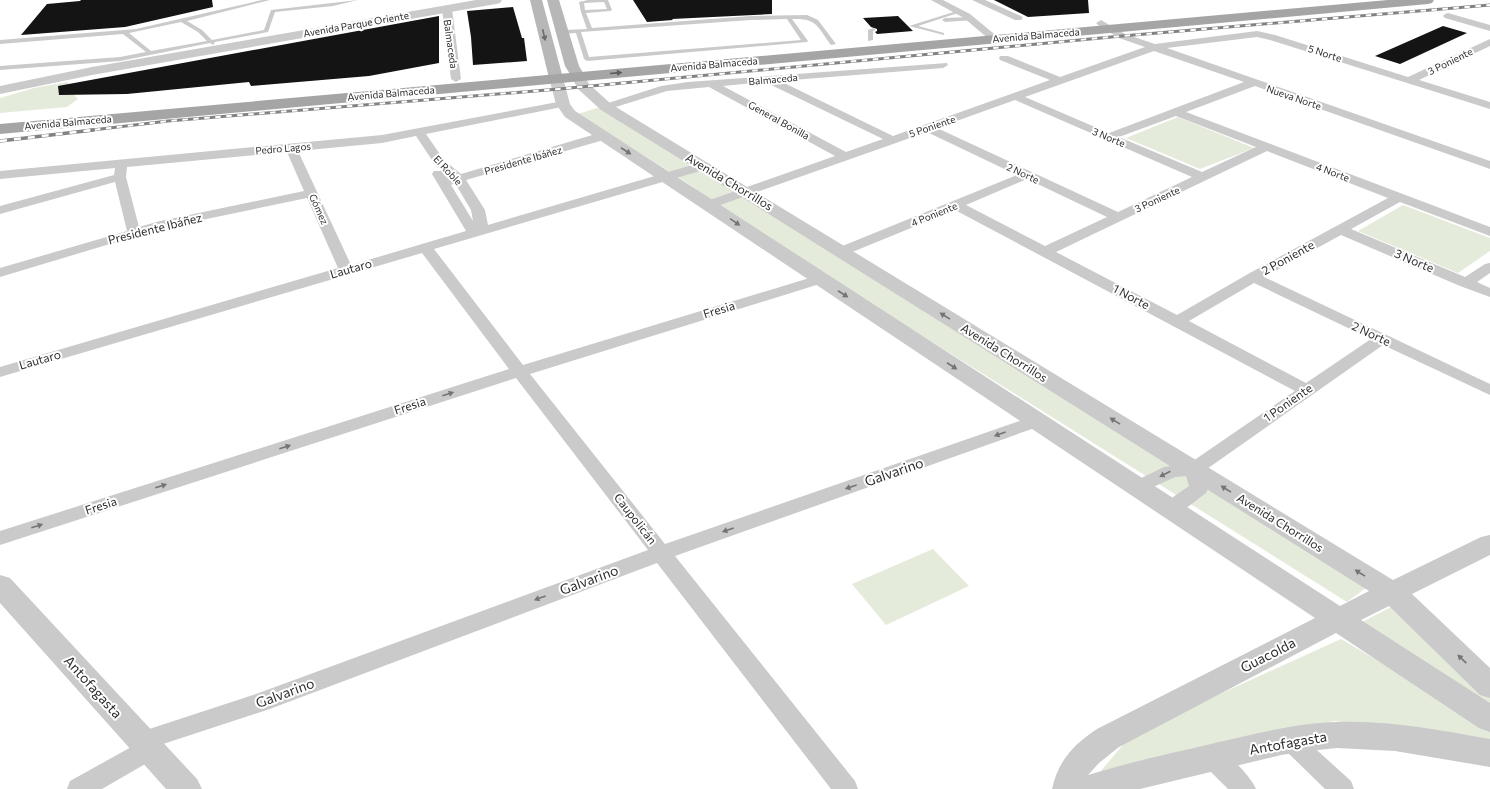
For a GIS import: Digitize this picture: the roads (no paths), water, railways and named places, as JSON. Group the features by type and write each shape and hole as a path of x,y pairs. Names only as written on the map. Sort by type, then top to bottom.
{"main road":[{"path":"536,0 554,74"},
{"name":"Avenida Chorrillos","path":"553,0 575,71"},
{"name":"Avenida Balmaceda","path":"1105,26 1352,0"},
{"name":"Avenida Balmaceda","path":"575,71 989,34 1428,0"},
{"name":"Avenida Balmaceda","path":"0,128 554,74 833,44 872,35 989,34"},
{"name":"Avenida Balmaceda","path":"0,119 456,78 554,74"}],"street":[{"name":"Avenida Parque Oriente","path":"0,90 214,45 496,0"},
{"path":"936,0 972,19 989,34"},
{"path":"977,0 1018,18"},
{"name":"Balmaceda","path":"447,9 456,78"},
{"path":"1448,16 1490,28"},
{"name":"Nueva Norte","path":"1105,26 1122,36 1253,83 1490,164"},
{"name":"5 Norte","path":"1155,47 1257,34 1272,36 1490,106"},
{"name":"3 Poniente","path":"1410,80 1490,42"},
{"name":"Avenida Parque Oriente","path":"0,96 68,78 214,45"},
{"name":"5 Poniente","path":"709,205 1155,47"},
{"path":"1004,58 1061,81"},
{"name":"Balmaceda","path":"606,107 665,88 688,85 769,80 943,65"},
{"name":"Avenida Chorrillos","path":"575,71 583,86 606,107 746,192 840,252 1393,593 1490,686"},
{"path":"554,74 563,104 570,114 1490,719"},
{"path":"769,80 893,140"},
{"path":"1108,137 1253,83"},
{"name":"General Bonilla","path":"712,84 846,157"},
{"name":"3 Norte","path":"1016,97 1203,177"},
{"name":"Pedro Lagos","path":"0,175 120,170 291,148 382,139 563,104"},
{"name":"4 Norte","path":"1176,112 1490,232"},
{"name":"2 Norte","path":"928,128 1118,217"},
{"name":"El Roble","path":"415,133 440,163 459,178 478,210 478,232"},
{"name":"El Roble","path":"415,133 443,183 478,232"},
{"name":"Presidente Ibáñez","path":"443,183 603,136"},
{"name":"3 Poniente","path":"1046,252 1267,146"},
{"name":"Gómez","path":"291,148 346,270"},
{"name":"Lautaro","path":"0,372 702,166"},
{"path":"120,170 134,233"},
{"name":"Pedro Lagos","path":"0,210 120,170"},
{"name":"4 Poniente","path":"840,252 1027,175"},
{"name":"Presidente Ibáñez","path":"0,273 160,226 311,193"},
{"name":"2 Poniente","path":"1178,321 1253,277 1399,197"},
{"name":"1 Norte","path":"956,205 1306,390"},
{"name":"3 Norte","path":"1339,229 1490,293"},
{"name":"Caupolicán","path":"426,247 518,372 662,553 846,789"},
{"path":"1465,283 1490,267"},
{"name":"2 Norte","path":"1253,277 1490,390"},
{"name":"Fresia","path":"0,538 518,372 821,279"},
{"name":"1 Poniente","path":"1194,469 1306,390 1382,339"},
{"name":"Galvarino","path":"80,789 146,745 662,553 1037,421"},
{"path":"1138,488 1171,471 1194,469 1199,488 1170,509"},
{"name":"Guacolda","path":"1068,789 1073,770 1082,758 1108,738 1338,619 1490,544"},
{"name":"Antofagasta","path":"0,585 186,789"},
{"name":"Antofagasta","path":"1089,789 1136,776 1290,740 1314,736 1363,735 1389,737 1490,753"},
{"path":"1290,740 1342,789"},
{"path":"1213,758 1244,789"}],"lane":[{"path":"0,42 124,32 268,0"},
{"path":"0,68 120,59 150,53 214,45 266,31 273,11 333,5 356,0"},
{"path":"583,12 610,10 606,0 581,2 583,12 590,30"},
{"path":"942,34 910,26 959,12"},
{"path":"578,31 587,59 805,41 788,17"},
{"path":"562,32 751,18 788,17 808,18 816,21 833,44"},
{"path":"930,20 972,19"},
{"path":"182,20 200,31 214,45"},
{"path":"124,32 150,53"}],"railway":[{"path":"84,131 168,121 559,89 1122,36 1490,5"},
{"path":"0,141 93,130"}]}
